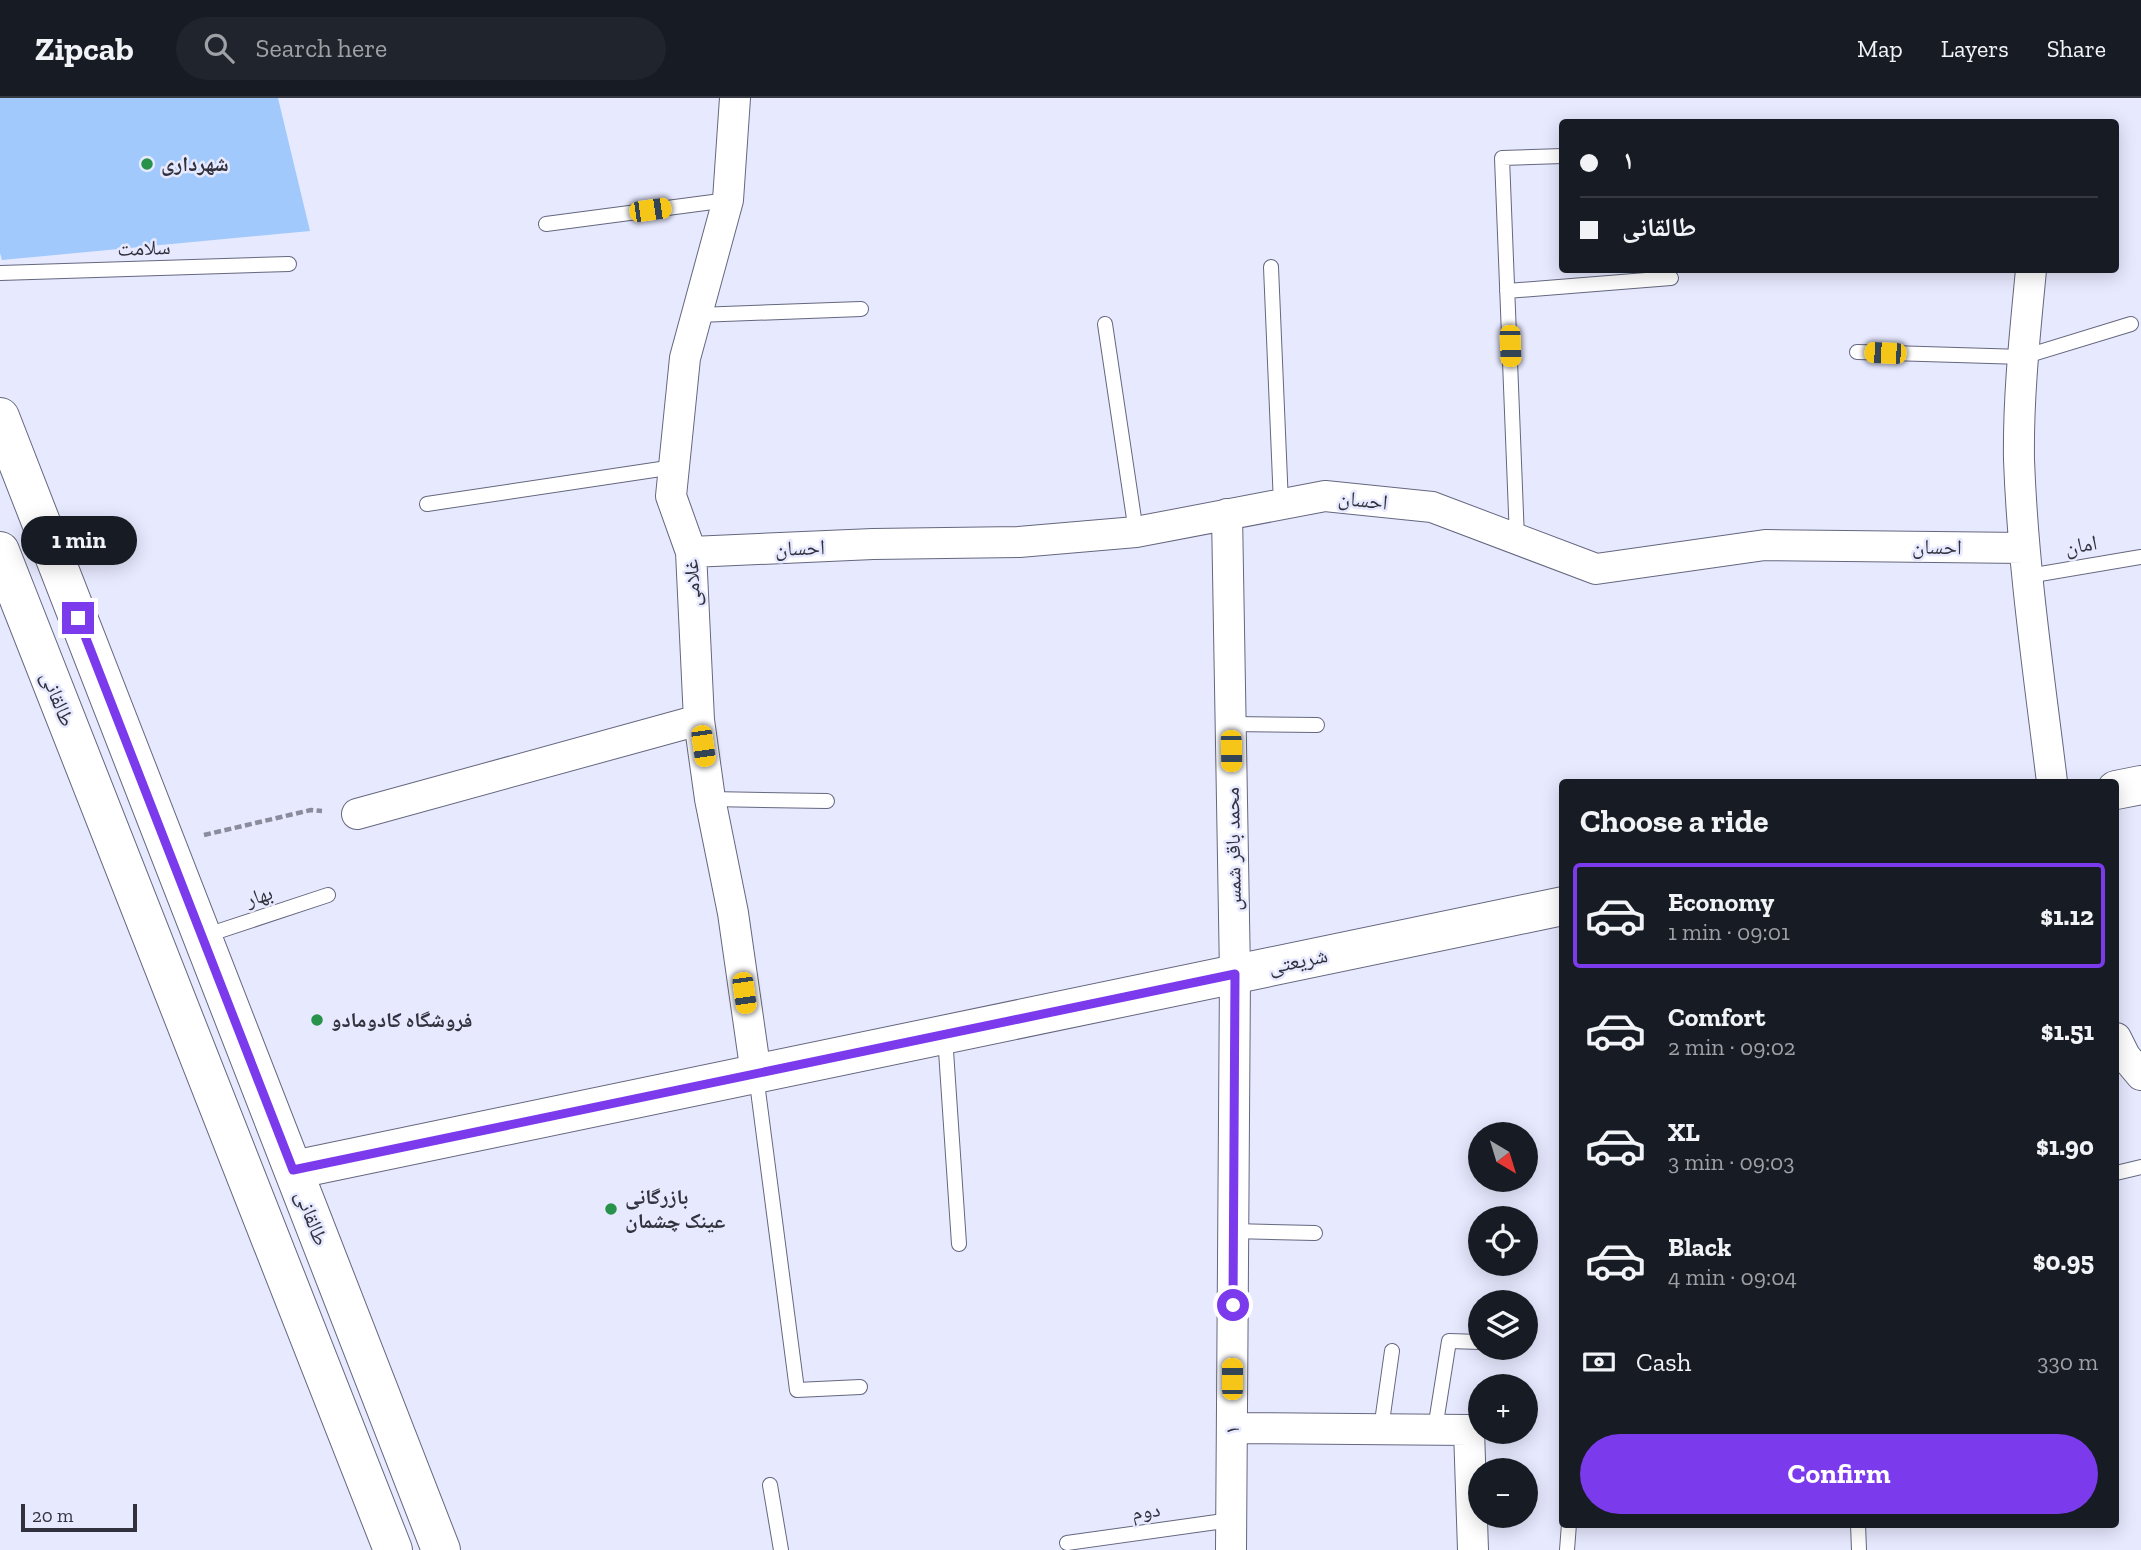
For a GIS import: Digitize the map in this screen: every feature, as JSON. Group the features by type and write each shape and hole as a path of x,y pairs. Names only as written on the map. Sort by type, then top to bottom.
{"main road":[{"name":"طالقانی","path":"0,417 440,1550"},
{"name":"طالقانی","path":"0,551 393,1550"},
{"path":"2119,789 2141,785"},
{"name":"شریعتی","path":"293,1170 1559,907"}],"street":[{"name":"غلامی","path":"736,98 728,200 685,358 671,496 691,552 699,720 710,799 733,912 756,1074"},
{"path":"2031,273 2023,357 2019,458 2026,562 2052,779"},
{"name":"احسان","path":"691,552 873,544 1019,542 1136,532 1325,496 1432,507 1596,569 1765,545 2026,562"},
{"name":"محمد باقر شمس","path":"1227,514 1235,974"},
{"path":"357,814 699,720"},
{"name":"۱","path":"1231,1550 1235,974"},
{"path":"1232,1428 1469,1430 1473,1550"}],"lane":[{"path":"1517,539 1502,158 1559,156"},
{"path":"547,224 728,200"},
{"name":"سلامت","path":"0,273 289,264"},
{"path":"1271,267 1281,504"},
{"path":"1507,291 1671,278"},
{"path":"697,315 860,309"},
{"path":"1105,324 1136,532"},
{"path":"1857,352 2023,357 2131,324"},
{"path":"427,504 674,467"},
{"name":"امان","path":"2026,562 2141,557"},
{"path":"1231,723 1317,725"},
{"path":"710,799 827,801"},
{"name":"بهار","path":"202,936 328,895"},
{"path":"945,1034 959,1244"},
{"path":"756,1074 797,1390 860,1387"},
{"path":"2119,1172 2141,1167"},
{"path":"1233,1231 1315,1233"},
{"path":"1435,1429 1449,1341 1468,1342"},
{"path":"1381,1429 1392,1351"},
{"path":"770,1485 781,1550"},
{"name":"دوم","path":"1067,1543 1231,1520"},
{"path":"1567,1550 1569,1528"},
{"path":"1858,1528 1859,1550"}],"path":[{"path":"166,844 311,810 357,814"}],"building":[{"name":"شهرداری","path":"0,98 278,98 310,231 2,260"}],"place":[{"name":"شهرداری","path":"147,164"},
{"name":"فروشگاه کادومادو","path":"317,1020"},
{"name":"بازرگانی عینک چشمان","path":"611,1209"}],"route":[{"path":"78,618 293,1170 1235,974 1233,1305"}]}
